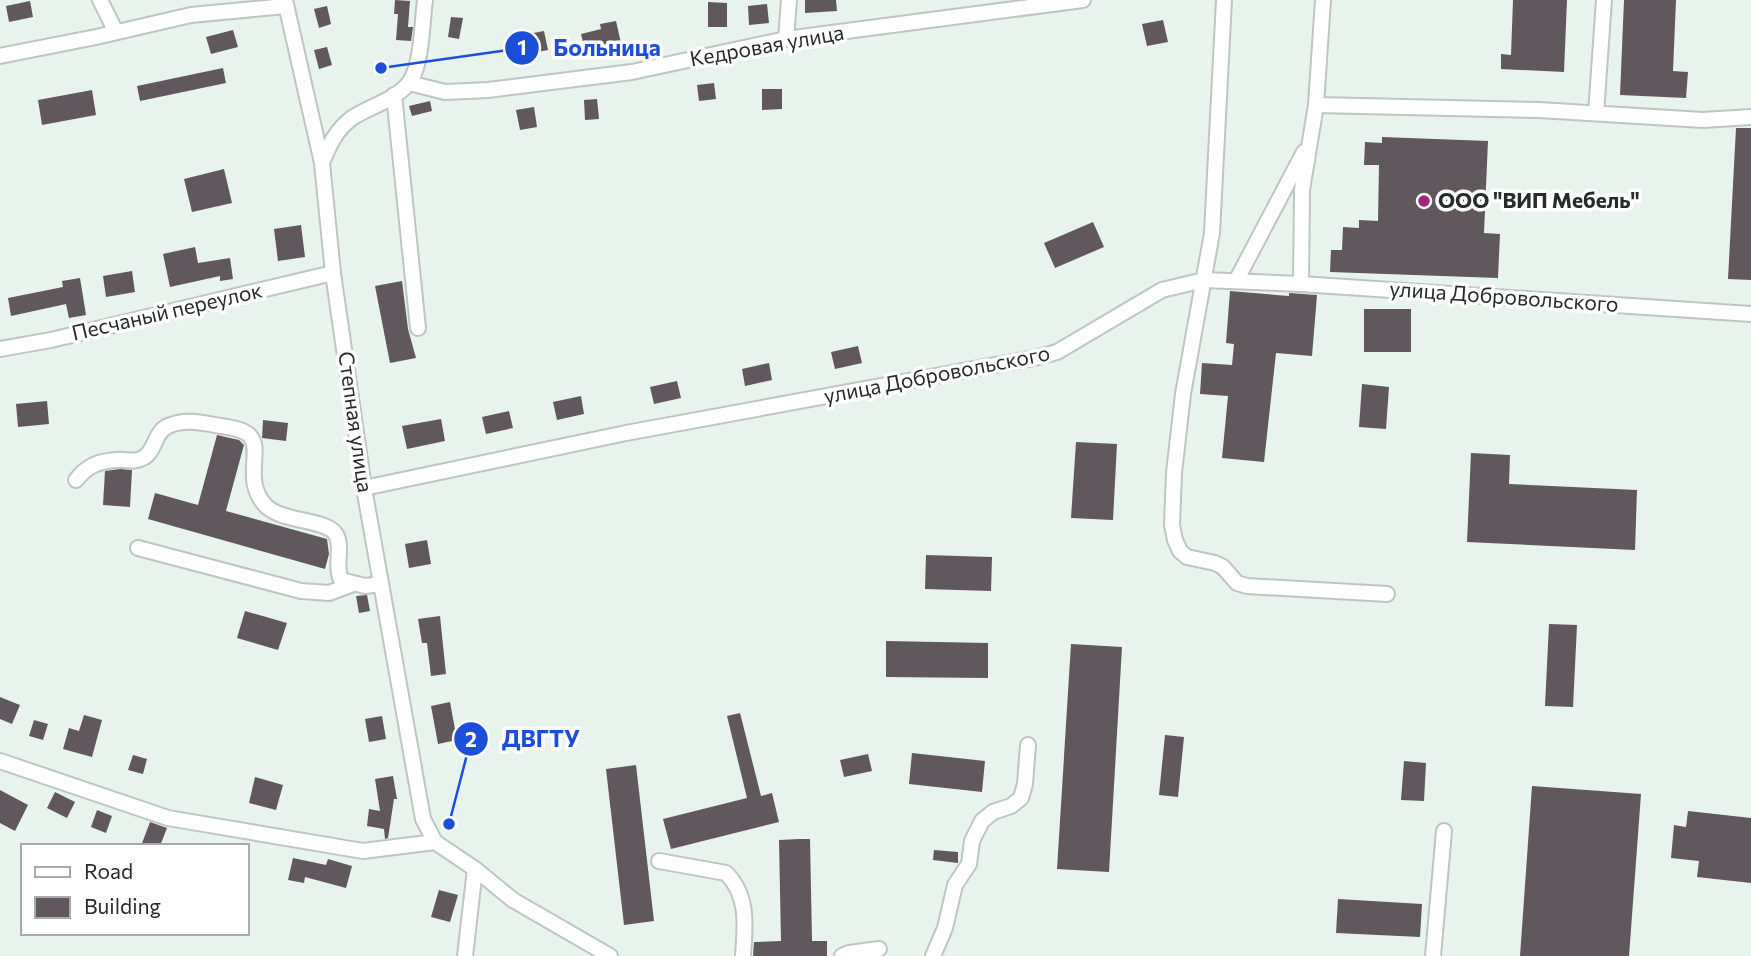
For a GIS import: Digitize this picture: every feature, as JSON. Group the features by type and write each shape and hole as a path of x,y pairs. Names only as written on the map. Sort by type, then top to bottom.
{"street":[{"path":"100,0 116,33"},
{"path":"322,163 332,138 351,119 394,95 409,83 416,69 425,0"},
{"path":"786,39 789,0"},
{"name":"Кедровая улица","path":"409,83 445,92 488,90 632,72 786,39 1083,0"},
{"path":"1224,0 1212,233 1183,394 1174,473 1172,525 1175,540 1180,551 1187,557 1223,567 1237,583 1247,586 1387,594"},
{"path":"1301,284 1301,190 1316,105 1323,0"},
{"path":"1596,113 1604,0"},
{"path":"0,56 191,15 286,3"},
{"name":"Степная улица","path":"286,3 322,163 333,273 364,488 381,584 423,819 435,842"},
{"path":"394,95 418,328"},
{"path":"1316,105 1430,106 1703,120 1751,117"},
{"path":"1236,281 1311,138"},
{"name":"Песчаный переулок","path":"0,349 51,340 333,273"},
{"name":"улица Добровольского","path":"364,488 626,433 1039,357 1057,352 1162,290 1204,280 1751,314"},
{"path":"76,480 87,467 117,460 141,459 150,453 164,427 178,422 198,422 240,430 249,435 255,444 253,477 257,494 268,507 288,517 327,527 334,533 338,540 337,572 341,580 353,584 381,584"},
{"path":"138,548 301,591 329,593 353,584"},
{"path":"936,955 956,885 969,864 972,841 982,821 993,812 1011,806 1021,798 1025,784 1028,745"},
{"path":"0,761 168,818 363,851 435,842 475,869 513,900 610,956"},
{"path":"1433,956 1444,831"},
{"path":"659,861 726,873 734,881 740,893 745,918 743,956"},
{"path":"465,956 475,869"},
{"path":"842,956 879,949"}],"building":[{"path":"395,0 410,1 408,27 413,27 411,41 396,40 398,14 394,14"},
{"path":"805,0 836,0 837,11 805,13"},
{"path":"1513,0 1567,0 1564,72 1501,69 1501,54 1511,55"},
{"path":"1624,0 1676,0 1673,71 1688,72 1686,98 1620,95"},
{"path":"30,1 33,17 9,22 6,6"},
{"path":"708,2 727,3 727,27 708,27"},
{"path":"767,4 769,23 749,25 748,6"},
{"path":"327,6 331,24 319,28 314,9"},
{"path":"451,17 463,18 459,39 448,37"},
{"path":"1163,20 1168,42 1147,46 1142,24"},
{"path":"616,21 621,43 585,50 581,34 601,29 600,24"},
{"path":"233,30 238,47 211,54 206,37"},
{"path":"544,31 548,50 532,53 528,34"},
{"path":"327,47 332,65 319,69 314,50"},
{"path":"223,68 226,83 140,101 137,86"},
{"path":"714,83 716,99 699,101 697,85"},
{"path":"762,89 782,89 782,109 762,110"},
{"path":"92,90 96,115 42,125 38,100"},
{"path":"597,99 599,119 585,120 584,100"},
{"path":"430,101 432,111 412,116 409,106"},
{"path":"534,107 537,127 520,130 516,110"},
{"path":"1736,128 1751,128 1751,280 1728,279"},
{"path":"1382,137 1488,141 1484,233 1500,234 1498,278 1330,272 1331,250 1342,250 1343,227 1359,228 1359,220 1378,221 1379,165 1364,165 1365,142 1382,143"},
{"path":"224,169 232,203 192,212 184,179"},
{"path":"1093,222 1104,247 1055,268 1044,243"},
{"path":"301,225 305,257 278,261 274,229"},
{"path":"195,247 198,263 230,258 233,279 220,281 220,276 170,287 163,254"},
{"path":"132,271 135,292 106,297 103,276"},
{"path":"80,278 86,315 69,318 66,304 11,316 8,298 63,287 62,281"},
{"path":"402,281 408,329 416,358 390,363 375,286"},
{"path":"1230,291 1289,296 1289,293 1317,295 1312,356 1276,353 1264,462 1222,458 1228,396 1200,394 1202,363 1232,365 1234,344 1226,343"},
{"path":"1364,309 1411,309 1411,352 1364,352"},
{"path":"858,346 862,363 835,369 831,352"},
{"path":"769,363 772,380 745,386 742,369"},
{"path":"677,381 681,398 654,404 650,387"},
{"path":"1362,384 1389,387 1386,429 1359,427"},
{"path":"581,396 584,414 557,420 553,402"},
{"path":"47,401 49,424 18,427 16,404"},
{"path":"509,411 513,428 486,434 482,417"},
{"path":"441,419 445,441 407,449 402,426"},
{"path":"263,420 288,423 286,441 262,438"},
{"path":"217,435 239,440 244,445 226,511 327,539 329,554 325,569 148,519 155,493 198,505"},
{"path":"1076,442 1117,444 1113,520 1071,518"},
{"path":"1471,453 1510,455 1509,484 1637,490 1635,550 1467,542"},
{"path":"132,470 130,507 103,505 105,471"},
{"path":"427,540 431,564 409,568 405,544"},
{"path":"926,555 992,557 991,591 925,589"},
{"path":"367,595 370,611 359,613 356,596"},
{"path":"245,611 287,623 278,650 237,638"},
{"path":"440,616 446,674 431,676 427,643 422,643 418,619"},
{"path":"1549,624 1577,625 1573,707 1545,706"},
{"path":"886,641 988,643 988,678 886,677"},
{"path":"1071,644 1122,647 1109,872 1057,869"},
{"path":"0,697 20,705 12,724 0,719"},
{"path":"450,702 457,740 438,744 431,706"},
{"path":"740,713 761,796 772,793 779,822 671,849 663,819 747,798 727,716"},
{"path":"84,715 102,720 92,757 63,749 69,728 79,731"},
{"path":"382,716 386,739 369,742 365,719"},
{"path":"34,720 48,724 43,740 29,736"},
{"path":"1165,735 1184,737 1178,797 1159,795"},
{"path":"912,753 985,761 982,792 909,784"},
{"path":"868,754 872,771 844,777 840,760"},
{"path":"133,755 147,759 143,774 128,770"},
{"path":"1404,761 1426,763 1424,801 1401,800"},
{"path":"636,765 654,921 624,925 606,769"},
{"path":"393,776 397,799 394,799 388,838 385,839 384,829 367,826 369,809 380,811 375,779"},
{"path":"255,777 283,785 276,810 249,803"},
{"path":"1532,786 1641,794 1629,956 1520,956"},
{"path":"0,790 28,805 15,831 0,823"},
{"path":"55,792 75,802 67,818 47,808"},
{"path":"97,810 112,816 106,833 91,827"},
{"path":"1688,811 1751,818 1751,883 1697,877 1699,861 1671,858 1674,825 1686,827"},
{"path":"150,822 167,828 161,844 142,844"},
{"path":"810,839 812,941 827,941 827,956 753,956 754,942 781,941 779,840"},
{"path":"934,850 958,852 958,863 933,860"},
{"path":"293,858 326,865 328,859 352,866 346,888 305,877 304,883 288,880"},
{"path":"439,890 458,895 450,922 431,917"},
{"path":"1338,899 1422,904 1420,937 1336,933"}],"place":[{"name":"Больница","path":"381,68"},
{"name":"ООО \"ВИП Мебель\"","path":"1424,201"},
{"name":"ДВГТУ","path":"449,824"}]}
